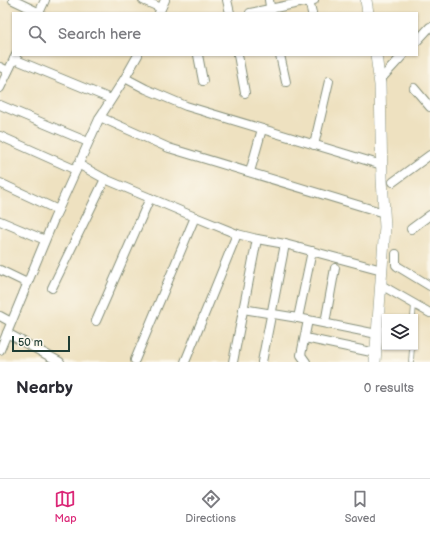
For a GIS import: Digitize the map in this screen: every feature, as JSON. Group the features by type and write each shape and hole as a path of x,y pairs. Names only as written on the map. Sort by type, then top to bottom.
{"street":[{"path":"13,0 37,12"},
{"path":"39,12 45,0"},
{"path":"143,0 162,7"},
{"path":"227,0 230,12"},
{"path":"269,0 271,11"},
{"path":"260,12 271,11 311,0 312,12"},
{"path":"366,0 368,12"},
{"path":"418,40 430,27"},
{"path":"0,350 4,337 12,322 45,240 100,116 125,78 136,56"},
{"path":"198,56 203,81"},
{"path":"238,56 245,93"},
{"path":"280,56 286,82"},
{"path":"305,338 376,358 385,227 380,80 376,56"},
{"path":"380,80 402,56"},
{"path":"0,88 4,69 15,57 111,99"},
{"path":"125,78 146,89 186,106 382,165"},
{"path":"314,145 329,81"},
{"path":"414,88 430,107"},
{"path":"0,105 88,142"},
{"path":"100,116 169,148 384,213"},
{"path":"250,172 262,129"},
{"path":"0,136 237,234 284,244 382,270"},
{"path":"393,182 430,155"},
{"path":"52,288 105,179"},
{"path":"0,183 58,210"},
{"path":"96,321 150,198"},
{"path":"411,229 430,215"},
{"path":"135,360 195,217"},
{"path":"0,220 45,240"},
{"path":"185,362 237,234"},
{"path":"233,362 257,239"},
{"path":"262,362 284,244"},
{"path":"298,318 312,252"},
{"path":"396,254 396,266 430,286"},
{"path":"325,323 335,268"},
{"path":"0,270 27,283"},
{"path":"381,285 430,313"},
{"path":"244,309 378,334"},
{"path":"0,316 12,322"},
{"path":"306,362 301,355 308,320"},
{"path":"4,337 60,362"}],"lane":[{"path":"413,314 414,304"},
{"path":"411,362 412,350"}]}
